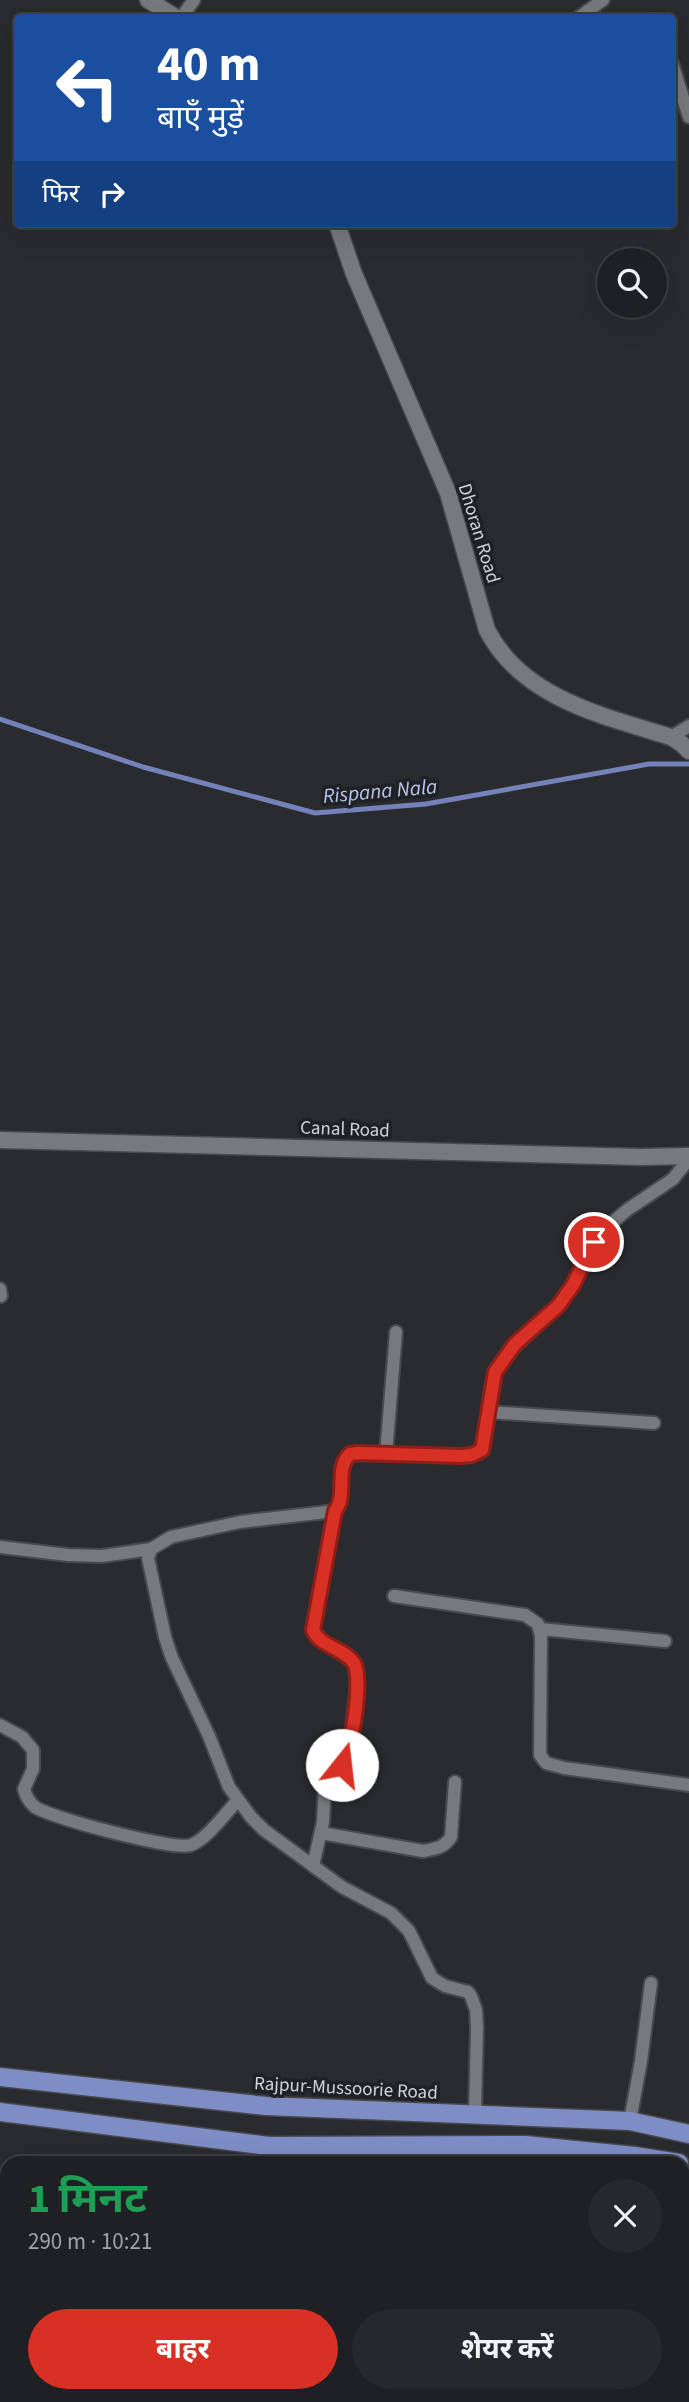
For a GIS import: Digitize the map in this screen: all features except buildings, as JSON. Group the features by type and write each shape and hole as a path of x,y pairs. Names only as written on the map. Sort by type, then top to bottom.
{"main road":[{"name":"Rajpur-Mussoorie Road","path":"0,2077 266,2106 630,2121 689,2134"},
{"path":"0,2112 269,2155 422,2154 524,2145 611,2156"}],"street":[{"path":"148,0 172,14"},
{"path":"182,14 194,0"},
{"path":"584,14 603,0"},
{"path":"676,76 689,117"},
{"name":"Dhoran Road","path":"338,228 354,274 448,493 487,630 496,647 510,664 558,698 595,714 671,737 689,751"},
{"path":"671,737 689,726"},
{"name":"Canal Road","path":"0,1140 689,1158"},
{"path":"313,1866 321,1833 325,1786 345,1760 350,1747 358,1676 354,1662 321,1640 313,1630 335,1511 339,1505 343,1464 347,1456 358,1453 461,1456 479,1452 484,1445 495,1372 505,1356 558,1306 578,1278 600,1233 627,1210 673,1179 689,1158"},
{"path":"0,1289 1,1296"},
{"path":"386,1454 396,1332"},
{"path":"488,1412 654,1423"},
{"path":"0,1547 102,1556 151,1549 171,1537 240,1522 335,1511"},
{"path":"151,1549 148,1566 172,1658 237,1801 264,1830 313,1866 342,1887 391,1913 408,1931 432,1978 445,1986 468,1992 471,1996 477,2010 475,2114"},
{"path":"394,1596 525,1615 533,1619 540,1629 540,1755 546,1763 564,1768 689,1785"},
{"path":"540,1629 665,1641"},
{"path":"0,1725 22,1737 33,1750 33,1769 24,1789 29,1802 63,1820 157,1843 185,1846 195,1843 208,1832 237,1801"},
{"path":"321,1833 424,1851 439,1848 447,1843 453,1829 454,1782"},
{"path":"630,2121 651,1983"}],"waterway":[{"name":"Rispana Nala","path":"0,719 143,767 315,813 426,804 649,764 689,764"}],"route":[{"path":"342,1765 350,1747 358,1676 354,1662 321,1640 313,1630 335,1511 341,1497 344,1461 350,1454 358,1453 461,1456 482,1450 495,1372 515,1344 558,1306 582,1270 594,1242"}]}
